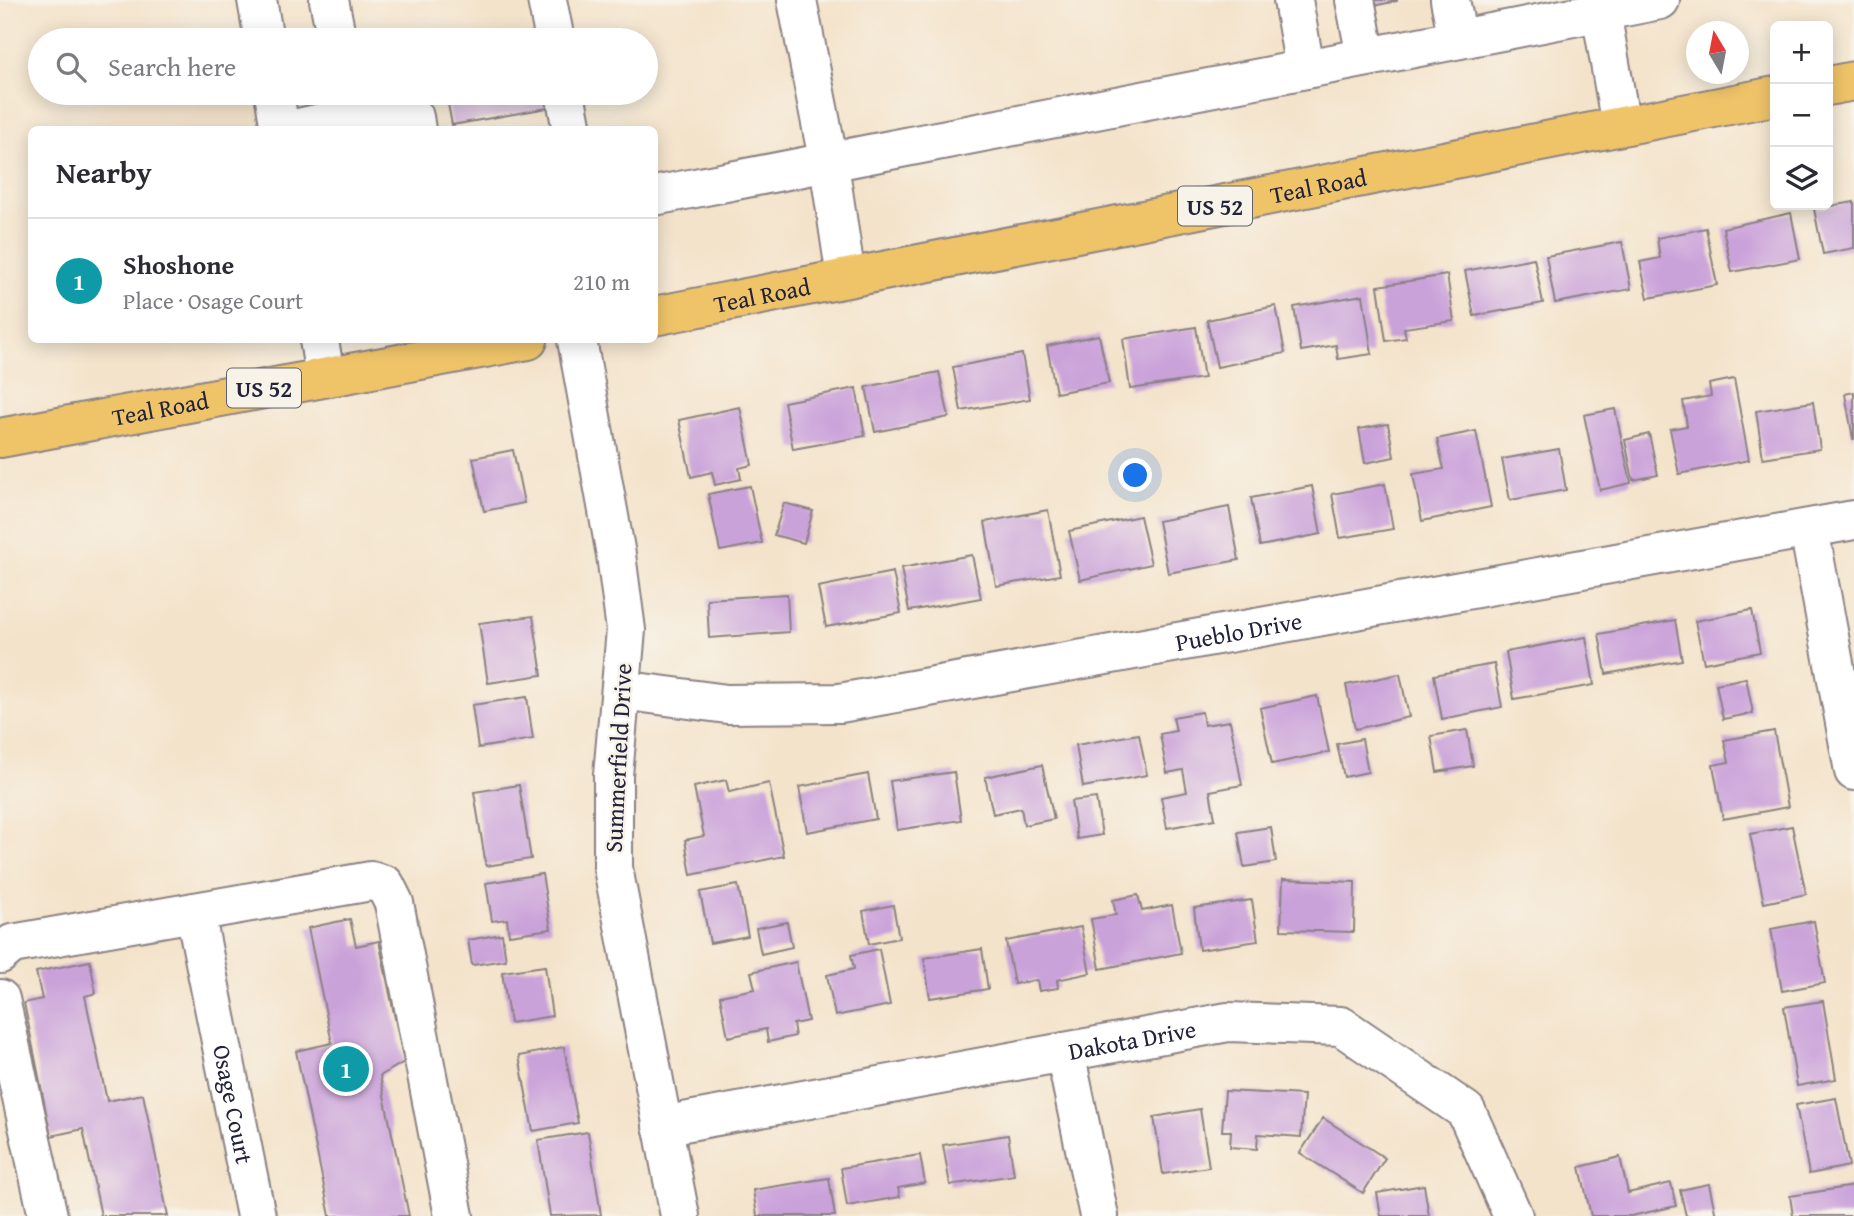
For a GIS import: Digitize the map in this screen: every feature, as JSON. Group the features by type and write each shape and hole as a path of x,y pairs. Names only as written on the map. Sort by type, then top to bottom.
{"main road":[{"path":"1833,85 1854,81"},
{"name":"Teal Road","path":"658,315 1770,97"},
{"name":"Teal Road","path":"0,439 322,358 492,343"}],"street":[{"path":"257,0 262,28"},
{"path":"330,0 335,28"},
{"path":"547,0 553,28"},
{"path":"797,0 830,164 846,278"},
{"path":"1293,0 1305,69"},
{"path":"1355,0 1366,57"},
{"path":"1450,0 1458,39"},
{"path":"658,195 830,164 1458,39 1600,6 1660,0"},
{"path":"1600,6 1621,126"},
{"path":"276,105 279,126"},
{"path":"298,126 348,105"},
{"path":"360,105 389,108 414,117 415,126"},
{"path":"567,105 571,126"},
{"name":"Summerfield Drive","path":"578,343 616,555 626,631 613,775 613,868 680,1216"},
{"name":"Pueblo Drive","path":"621,690 727,704 840,703 1854,520"},
{"path":"1809,529 1854,771"},
{"path":"0,954 12,944 371,881 385,885 394,902 454,1216"},
{"name":"Osage Court","path":"195,912 256,1216"},
{"path":"0,999 48,1216"},
{"name":"Dakota Drive","path":"662,1126 1228,1022 1341,1026 1466,1111 1513,1216"},
{"path":"1065,1052 1099,1216"}],"building":[{"path":"1371,0 1397,0 1397,1 1373,6"},
{"path":"448,105 553,107 452,125"},
{"path":"1854,202 1854,248 1823,254 1814,210 1833,210 1833,206"},
{"path":"1791,213 1800,259 1732,272 1723,228"},
{"path":"1706,228 1717,285 1648,298 1640,262 1660,258 1657,238"},
{"path":"1622,242 1631,289 1555,303 1546,256"},
{"path":"1534,258 1543,303 1474,316 1465,271"},
{"path":"1447,275 1454,321 1404,328 1406,338 1386,341 1378,286"},
{"path":"1363,295 1372,354 1338,359 1336,345 1301,351 1294,307"},
{"path":"1276,306 1285,353 1217,367 1207,320"},
{"path":"1196,327 1204,378 1130,389 1123,339"},
{"path":"1099,335 1109,383 1056,393 1047,346"},
{"path":"1022,354 1030,399 961,411 953,367"},
{"path":"939,372 949,417 875,432 866,387"},
{"path":"1734,379 1749,460 1679,474 1670,429 1687,426 1683,401 1711,396 1709,384"},
{"path":"856,388 865,436 793,449 784,402"},
{"path":"1854,392 1854,439 1853,439 1845,394"},
{"path":"1813,402 1820,449 1763,458 1756,411"},
{"path":"740,407 752,465 739,468 741,479 715,485 712,472 691,477 679,420"},
{"path":"1615,409 1631,483 1600,490 1584,415"},
{"path":"1388,424 1394,457 1365,463 1359,429"},
{"path":"1476,431 1491,507 1422,521 1413,474 1444,469 1437,439"},
{"path":"1649,434 1658,475 1633,480 1625,440"},
{"path":"1559,449 1566,490 1510,500 1502,459"},
{"path":"513,450 524,503 484,511 473,458"},
{"path":"1385,484 1393,529 1340,538 1332,494"},
{"path":"750,486 762,543 720,551 708,494"},
{"path":"1312,486 1321,534 1260,546 1251,498"},
{"path":"784,503 813,511 804,543 774,535"},
{"path":"1229,507 1239,560 1168,573 1158,521"},
{"path":"1048,510 1060,575 996,586 985,522"},
{"path":"1140,516 1151,564 1080,580 1069,531"},
{"path":"972,555 981,598 909,611 901,568"},
{"path":"893,572 901,613 826,627 818,587"},
{"path":"787,594 789,632 709,638 707,599"},
{"path":"1752,610 1760,652 1704,663 1695,621"},
{"path":"533,616 542,675 488,683 479,623"},
{"path":"1675,620 1682,660 1606,674 1599,634"},
{"path":"1586,637 1594,685 1514,699 1506,652"},
{"path":"1494,664 1502,707 1442,719 1434,675"},
{"path":"1400,674 1409,717 1355,729 1346,685"},
{"path":"1746,678 1753,713 1723,719 1716,684"},
{"path":"1317,696 1329,752 1272,764 1260,708"},
{"path":"527,697 533,739 478,748 472,705"},
{"path":"1202,712 1204,725 1230,721 1242,785 1210,791 1215,819 1167,828 1161,797 1187,792 1183,770 1167,773 1160,734 1176,731 1173,717"},
{"path":"1467,730 1473,766 1437,772 1431,736"},
{"path":"1774,731 1788,807 1723,819 1713,765 1729,762 1724,740"},
{"path":"1139,734 1147,775 1083,787 1076,745"},
{"path":"1362,739 1368,772 1344,777 1337,744"},
{"path":"1042,765 1054,819 1024,825 1021,808 993,814 985,777"},
{"path":"954,772 961,820 897,830 890,781"},
{"path":"868,774 876,819 807,832 799,787"},
{"path":"726,780 729,792 769,783 784,856 691,875 685,840 704,836 694,787"},
{"path":"519,785 531,859 486,866 474,792"},
{"path":"1096,798 1102,835 1077,839 1071,801"},
{"path":"1792,826 1806,894 1764,903 1750,834"},
{"path":"1271,827 1276,862 1244,867 1238,832"},
{"path":"542,874 551,929 509,935 507,919 492,921 486,883"},
{"path":"1283,879 1355,882 1354,932 1281,930"},
{"path":"738,885 748,936 710,943 700,892"},
{"path":"1138,895 1142,911 1172,905 1181,953 1100,969 1091,919 1116,915 1113,900"},
{"path":"1252,900 1258,941 1199,950 1194,908"},
{"path":"893,905 899,938 869,944 863,911"},
{"path":"350,919 356,946 379,941 404,1062 380,1076 409,1216 330,1216 296,1051 332,1043 308,928"},
{"path":"1814,921 1825,983 1782,991 1771,929"},
{"path":"787,922 792,947 761,954 756,928"},
{"path":"1081,927 1090,973 1057,980 1058,988 1039,991 1037,980 1014,984 1006,941"},
{"path":"502,934 506,960 472,965 468,940"},
{"path":"879,949 890,1005 835,1016 827,975 854,969 851,955"},
{"path":"982,949 988,989 930,998 924,958"},
{"path":"90,961 96,993 85,996 107,1101 143,1094 168,1216 101,1216 83,1129 51,1136 24,1003 42,999 36,972"},
{"path":"796,962 808,1021 793,1024 795,1036 768,1042 766,1029 728,1037 720,996 755,989 751,972"},
{"path":"545,966 552,1016 510,1023 502,972"},
{"path":"1823,1001 1836,1079 1797,1086 1784,1007"},
{"path":"564,1047 578,1123 533,1131 519,1056"},
{"path":"1225,1091 1304,1095 1301,1137 1258,1134 1257,1149 1230,1147 1231,1131 1222,1131"},
{"path":"1836,1098 1849,1166 1809,1174 1796,1105"},
{"path":"1200,1109 1209,1167 1163,1174 1154,1117"},
{"path":"1323,1118 1385,1158 1363,1193 1300,1153"},
{"path":"588,1132 601,1215 550,1216 538,1140"},
{"path":"1008,1135 1014,1175 950,1185 943,1145"},
{"path":"920,1155 925,1183 898,1188 900,1197 847,1206 841,1168"},
{"path":"1620,1157 1628,1193 1671,1183 1676,1206 1631,1216 1591,1216 1580,1167"},
{"path":"829,1178 835,1216 757,1216 753,1190"},
{"path":"1709,1184 1716,1216 1686,1216 1680,1190"},
{"path":"1424,1185 1429,1216 1381,1216 1377,1193"},
{"path":"1854,1186 1854,1216 1793,1216 1790,1196"}],"place":[{"name":"Shoshone","path":"346,1069"}]}
